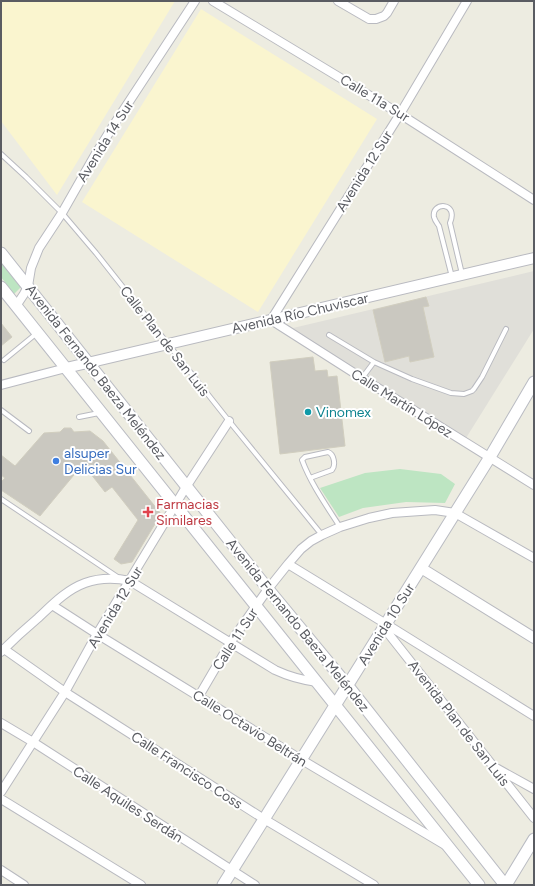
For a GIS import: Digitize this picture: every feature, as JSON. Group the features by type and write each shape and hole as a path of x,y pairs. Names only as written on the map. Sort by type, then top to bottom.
{"main road":[{"name":"Avenida Fernando Baeza Meléndez","path":"1,252 186,487 348,686 505,885"},
{"name":"Avenida Fernando Baeza Meléndez","path":"1,287 479,885"},
{"name":"Avenida 10 Sur","path":"223,885 456,513 534,382"},
{"path":"505,885 534,839"}],"street":[{"name":"Avenida 14 Sur","path":"28,286 31,268 38,248 62,213 95,155 195,1"},
{"name":"Calle 11a Sur","path":"213,1 400,114 534,200"},
{"path":"338,1 369,19 376,19 384,16 394,1"},
{"name":"Avenida 12 Sur","path":"272,320 400,114 467,1"},
{"name":"Avenida Río Chuviscar","path":"66,368 534,258"},
{"path":"16,306 28,286"},
{"name":"Calle Martín López","path":"272,320 534,485"},
{"path":"1,385 66,368"},
{"name":"Avenida 12 Sur","path":"1,792 65,692 97,634 186,487 229,422"},
{"name":"Calle 11 Sur","path":"199,696 230,643 268,589 301,549 322,534 369,518 392,513 435,510 456,513"},
{"path":"456,513 534,558"},
{"path":"288,564 385,626 534,716"},
{"path":"421,568 534,638"},
{"path":"2,650 52,605 70,591 85,583 103,579 120,579 130,581 275,670 301,680 317,682"},
{"name":"Calle Octavio Beltrán","path":"52,605 302,760 449,848"},
{"name":"Avenida Plan de San Luis","path":"385,626 534,818"},
{"name":"Calle Francisco Coss","path":"2,650 264,819 374,885"},
{"name":"Calle Aquiles Serdán","path":"1,723 255,885"},
{"path":"493,767 534,789"},
{"path":"1,800 141,885"},
{"path":"1,870 24,885"}],"lane":[{"name":"Calle Plan de San Luis","path":"1,154 62,213 96,253 229,422 322,534"},
{"path":"452,277 439,226 434,216 435,210 440,207 449,208 452,214 450,223 462,275"},
{"path":"329,335 374,362 412,379 451,393 464,394 472,391 482,377 506,330"},
{"path":"4,360 38,333"},
{"path":"362,378 374,362"},
{"path":"1,410 28,431"},
{"path":"79,417 101,412"},
{"path":"310,478 334,468 335,466 330,453 328,452 305,457 302,460 310,478 318,493 340,527"},
{"path":"1,499 120,579"}],"shaded area":[{"path":"534,271 534,329 466,438 293,328"}],"green space":[{"path":"1,259 23,285 14,294 1,277"},
{"path":"400,469 441,474 455,484 445,503 406,502 363,508 339,517 320,488 365,473"}],"sand":[{"path":"1,1 175,1 57,195 1,121"},
{"path":"201,9 377,119 258,312 82,202"}],"building":[{"path":"426,297 429,306 423,307 434,357 410,362 409,356 385,362 373,310"},
{"path":"1,323 12,337 1,346"},
{"name":"Vinomex","path":"313,357 315,371 327,370 328,377 337,376 345,446 280,454 270,362"},
{"path":"64,428 71,428 74,432 90,431 103,441 161,514 132,562 121,564 114,559 138,520 112,487 105,492 83,464 40,516 1,490 1,482 5,478 1,475 1,455 15,466 44,433 60,432"}],"place":[{"name":"Vinomex","path":"308,412"},
{"name":"alsuper Delicias Sur","path":"56,461"},
{"name":"Farmacias Similares","path":"148,512"}]}
